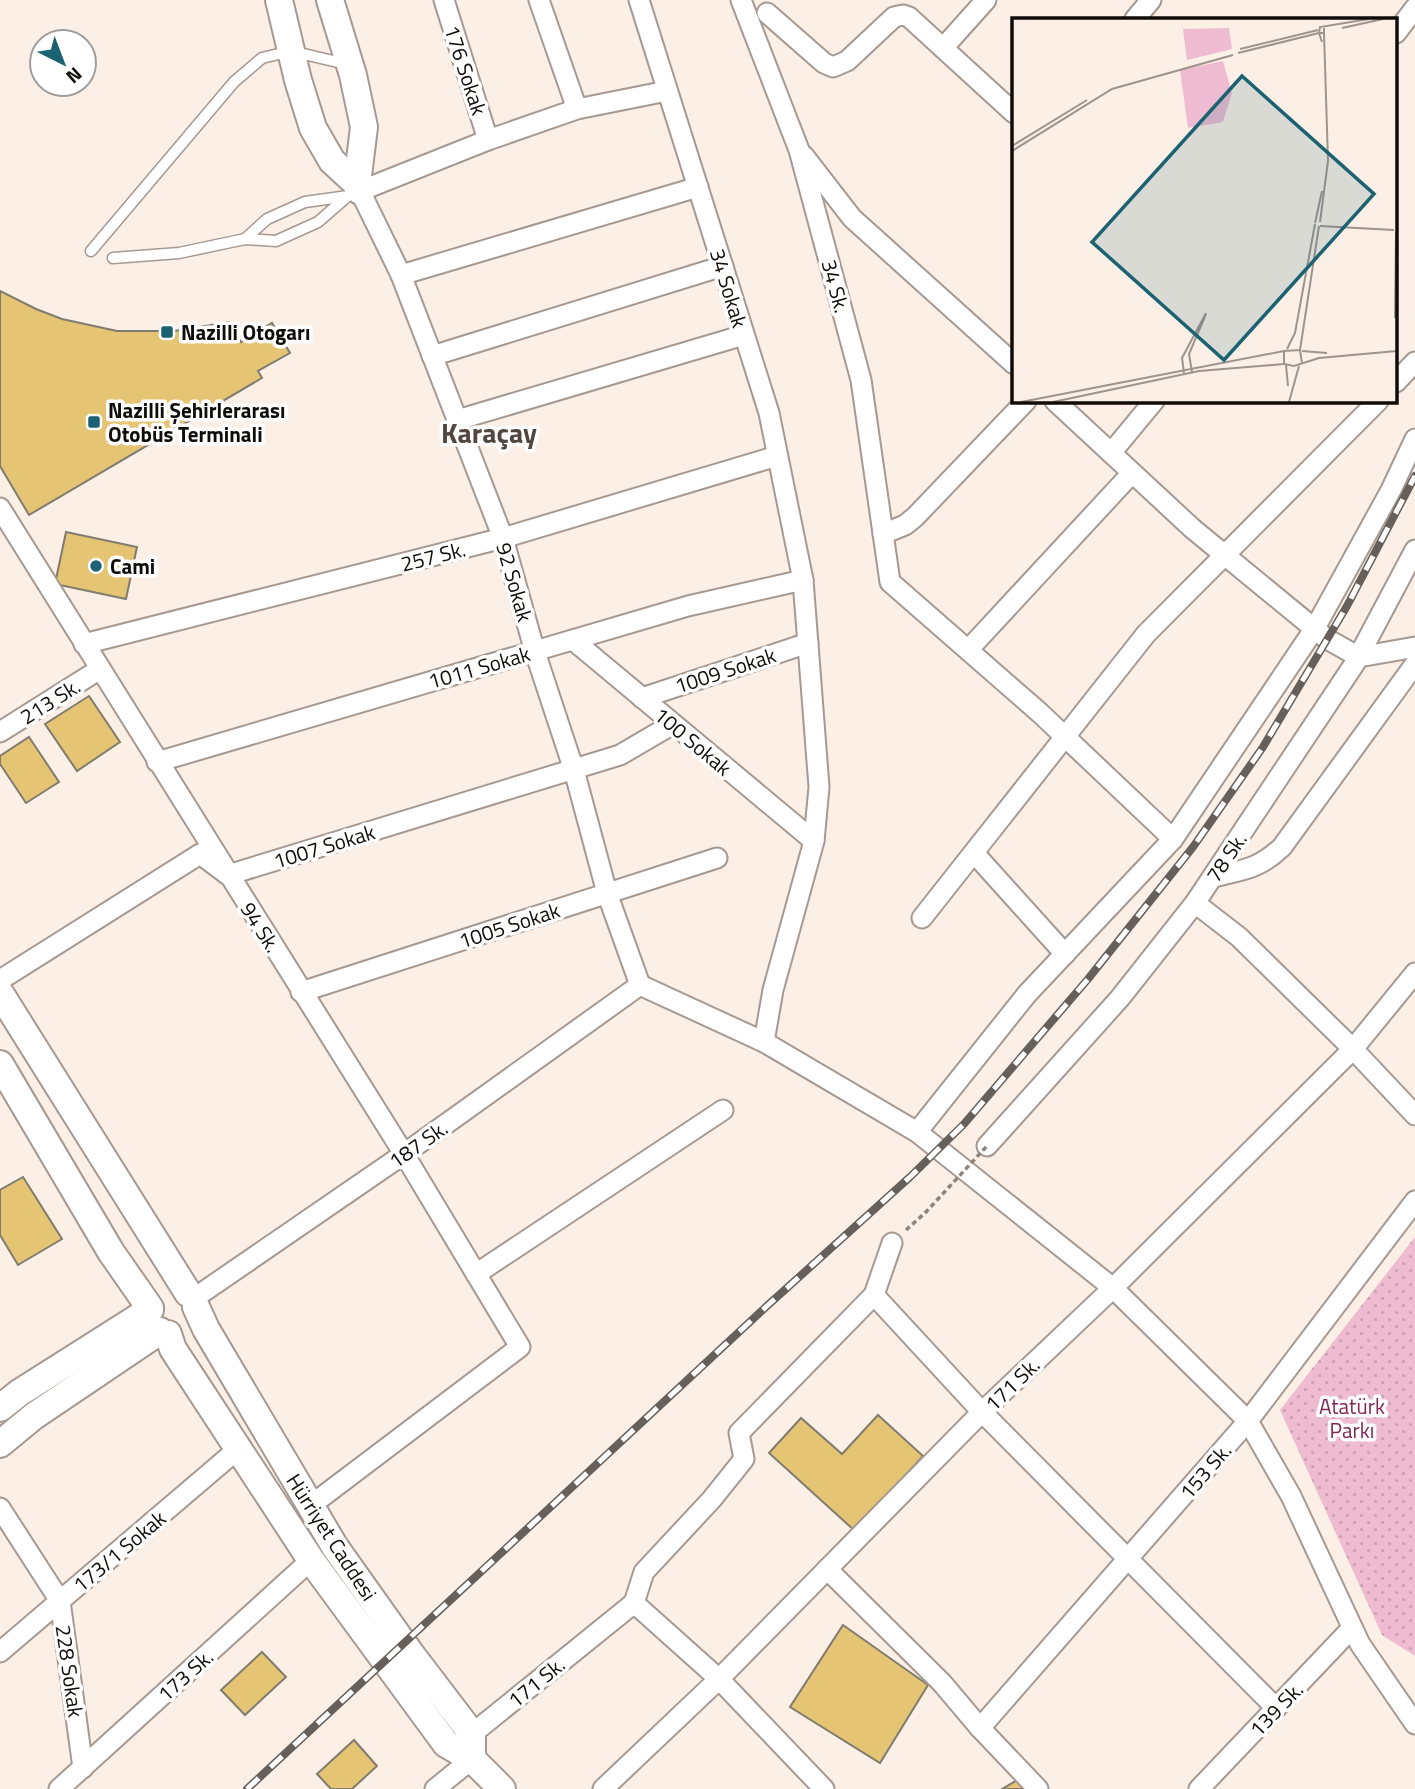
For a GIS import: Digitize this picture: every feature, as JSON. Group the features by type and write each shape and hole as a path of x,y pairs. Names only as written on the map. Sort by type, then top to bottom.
{"main road":[{"path":"279,0 313,128 332,161 356,190"},
{"path":"330,0 350,65 364,127 356,190"},
{"name":"Hürriyet Caddesi","path":"0,993 192,1300 206,1329 342,1558 502,1789"},
{"name":"Hürriyet Caddesi","path":"0,1064 111,1252 310,1560 446,1744 472,1746"},
{"path":"173,1288 192,1300 196,1314 190,1328 176,1335 157,1321 158,1294 165,1289 173,1288"},
{"path":"0,1408 19,1393 157,1321"},
{"path":"0,1444 157,1321"}],"street":[{"name":"176 Sokak","path":"444,0 488,140"},
{"path":"539,0 576,109"},
{"name":"34 Sokak","path":"639,0 769,413 803,580 819,787 814,841 773,990 764,1042"},
{"name":"34 Sk.","path":"741,0 766,12 799,150 861,380 890,582 968,650"},
{"path":"943,48 986,0"},
{"path":"1136,18 1151,0"},
{"path":"1398,30 1415,8"},
{"path":"766,12 824,63 833,66 847,61 898,15 909,17 1012,111"},
{"path":"356,190 576,109 667,91"},
{"path":"799,150 852,218 1012,361"},
{"path":"401,275 698,187"},
{"name":"92 Sokak","path":"356,190 401,275 503,538 535,652 574,770 607,893 640,985"},
{"path":"432,356 723,266"},
{"path":"457,420 744,335"},
{"path":"1398,380 1415,362"},
{"path":"883,534 905,525 915,517 1025,402"},
{"path":"1056,402 1225,555 1327,639 1359,657 1415,647"},
{"path":"1111,453 1153,402"},
{"path":"922,918 1146,634 1377,402"},
{"path":"917,1132 1027,994 1173,839 1315,628 1391,490 1415,439"},
{"name":"257 Sk.","path":"85,645 503,538 778,456"},
{"path":"1132,473 968,650 1173,839"},
{"name":"94 Sk.","path":"0,508 404,1154 520,1348 310,1506"},
{"name":"78 Sk.","path":"1415,550 1359,657 1195,903 1239,937 1353,1049 1415,1115"},
{"name":"1011 Sokak","path":"157,762 688,606 803,580"},
{"name":"100 Sokak","path":"573,640 814,841"},
{"name":"1009 Sokak","path":"642,698 808,643"},
{"path":"1213,877 1266,862 1282,847 1415,664"},
{"name":"213 Sk.","path":"0,732 100,669"},
{"name":"1007 Sokak","path":"228,875 620,755 673,724"},
{"path":"974,853 1065,954"},
{"path":"0,980 200,854 228,875"},
{"name":"1005 Sokak","path":"301,992 717,858"},
{"path":"987,1146 1120,998 1195,903"},
{"name":"171 Sk.","path":"603,1789 719,1679 982,1412 1113,1288 1353,1049 1415,973"},
{"path":"640,985 764,1042 917,1132 1113,1288 1248,1420 1291,1496 1360,1644 1415,1724"},
{"name":"187 Sk.","path":"192,1300 404,1154 640,985"},
{"path":"476,1274 723,1110"},
{"name":"153 Sk.","path":"980,1728 1129,1560 1248,1420 1415,1201"},
{"path":"824,1789 719,1679 634,1603 644,1572 712,1499 744,1459 738,1433 874,1295 892,1243"},
{"path":"874,1295 982,1412 1276,1708"},
{"name":"173/1 Sokak","path":"0,1652 238,1450"},
{"name":"228 Sokak","path":"0,1508 60,1601 83,1768"},
{"name":"173 Sk.","path":"59,1789 310,1560"},
{"path":"827,1569 942,1683 1038,1789"},
{"name":"171 Sk.","path":"435,1789 472,1746 634,1603"},
{"name":"139 Sk.","path":"1200,1789 1352,1628"}],"lane":[{"path":"91,251 234,82 262,58 291,51 350,65"},
{"path":"245,240 267,219 305,202 356,190"},
{"path":"113,258 179,253 245,240 276,241 318,222 356,190"}],"path":[{"path":"892,1243 925,1213 987,1146"}],"green space":[{"name":"Atatürk Parkı","path":"1415,1237 1415,1656 1382,1635 1280,1410"}],"building":[{"name":"Nazilli Şehirlerarası Otobüs Terminali","path":"0,291 62,319 117,331 174,331 229,322 241,342 272,323 290,353 258,371 262,378 29,515 0,466"},
{"name":"Cami","path":"66,532 137,547 126,599 55,584"},
{"path":"89,696 120,742 77,771 45,724"},
{"path":"29,737 59,782 26,803 0,764 0,756"},
{"path":"23,1177 62,1239 18,1265 0,1235 0,1190"},
{"path":"878,1415 923,1456 855,1531 769,1453 801,1418 842,1454"},
{"path":"843,1625 928,1685 880,1763 790,1707"},
{"path":"262,1652 286,1677 245,1715 221,1690"},
{"path":"354,1740 377,1766 352,1789 331,1789 317,1774"},
{"path":"1019,1779 1025,1789 1002,1789"}],"railway":[{"path":"247,1789 768,1305 910,1177 964,1124 1088,979 1193,847 1263,747 1347,606 1415,476"}],"place":[{"name":"Nazilli Otogarı","path":"167,332"},
{"name":"Nazilli Şehirlerarası Otobüs Terminali","path":"94,422"},
{"name":"Cami","path":"96,566"}],"district":[{"name":"Karaçay","path":"489,432"}]}
